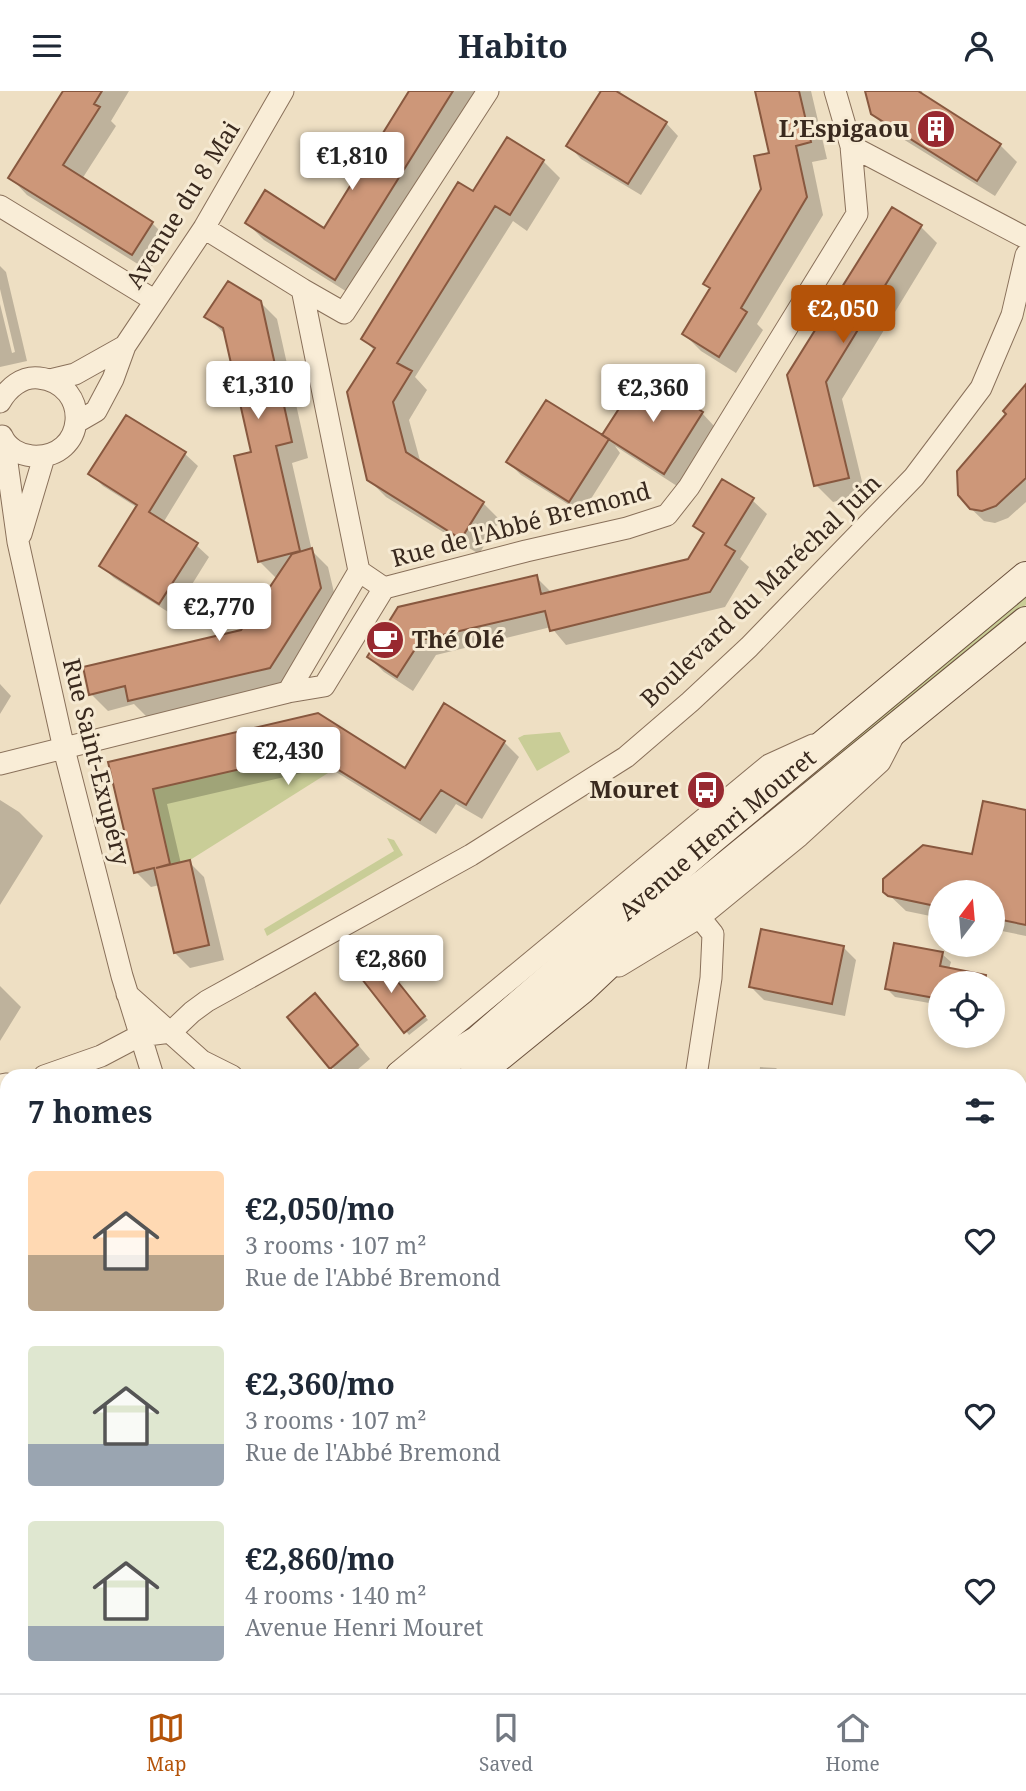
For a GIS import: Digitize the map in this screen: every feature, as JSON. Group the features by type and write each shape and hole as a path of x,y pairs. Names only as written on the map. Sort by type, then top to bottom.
{"main road":[{"name":"Avenue Henri Mouret","path":"425,1069 438,1065 478,1041 684,897 838,735 1026,577"},
{"name":"Avenue Henri Mouret","path":"483,1069 581,989 650,924 898,727 1026,621"}],"street":[{"name":"Avenue du 8 Mai","path":"44,457 57,452 68,443 76,422 96,411 113,379 125,346 204,228 284,91"},
{"path":"204,228 344,313 488,91"},
{"name":"Rue de l'Abbé Bremond","path":"384,588 526,551 627,529 667,515 690,487 857,214 851,146 835,91"},
{"path":"851,146 1026,238"},
{"path":"0,206 154,300"},
{"name":"Boulevard du Maréchal Juin","path":"172,1032 192,1012 208,1001 471,855 626,757 690,702 748,647 914,477 981,388 1012,315 1026,255"},
{"path":"288,692 359,571 302,289"},
{"name":"Avenue du 8 Mai","path":"2,395 24,380 36,377 50,380 75,375 125,346"},
{"path":"50,380 70,395 76,408 76,422"},
{"path":"2,436 12,449 24,456 44,457"},
{"name":"Rue Saint-Exupéry","path":"2,436 18,542 64,748 127,994 151,1069"},
{"name":"Rue Saint-Exupéry","path":"18,542 44,457"},
{"path":"0,764 288,692 324,686 384,588 359,571"},
{"path":"401,1069 769,765 838,735"},
{"path":"684,897 713,934 711,978 697,1069"},
{"path":"127,994 202,1061 218,1069"},
{"path":"64,1069 101,1056 139,1036 172,1032"}],"green space":[{"path":"1026,594 1026,605 714,861 709,855"},
{"path":"560,732 570,752 537,771 518,738 524,735"},
{"path":"311,753 336,768 190,860 170,865 153,789"},
{"path":"387,838 394,840 403,855 267,936 264,929 394,851"}],"building":[{"path":"63,91 102,91 94,104 100,107 63,165 153,222 132,255 8,178"},
{"path":"409,91 453,91 335,280 245,223 265,190 324,228"},
{"path":"601,91 616,91 667,122 628,184 566,146"},
{"path":"755,91 799,91 811,142 796,146 807,197 741,308 747,312 719,357 682,334 710,288 703,284 761,189 754,156 769,153"},
{"name":"L’Espigaou","path":"865,91 918,91 1001,144 977,181 871,114"},
{"path":"507,137 544,160 510,215 495,206 397,363 412,371 393,402 406,452 484,502 461,539 367,480 347,392 375,348 361,339 458,182 473,191"},
{"path":"892,207 922,225 826,382 849,478 814,486 787,375"},
{"path":"228,281 261,301 292,442 276,446 300,551 258,562 234,456 251,452 223,328 204,317"},
{"path":"642,373 703,412 664,474 602,435"},
{"path":"1026,384 1026,478 996,506 982,511 970,509 958,495 957,471 1006,414 1003,411"},
{"path":"546,400 609,439 569,502 506,462"},
{"path":"126,415 186,452 149,512 198,543 159,604 99,566 137,505 88,474"},
{"path":"722,479 754,498 725,545 735,551 710,592 550,631 545,611 421,640 397,677 367,657 398,607 537,575 541,594 688,559 704,533 693,526"},
{"path":"312,548 321,588 270,668 128,701 125,686 89,695 83,667 241,630 292,554"},
{"path":"444,703 505,741 466,805 441,790 420,820 311,753 153,789 170,864 156,868 190,860 209,945 174,953 154,868 134,873 108,762 318,713 405,768"},
{"path":"983,801 1026,810 1026,925 1005,921 1005,880 928,880 928,904 888,896 883,892 883,879 923,845 972,854"},
{"path":"761,929 844,946 832,1004 749,987"},
{"path":"894,943 928,949 928,957 942,957 940,966 966,971 928,971 928,997 885,989"},
{"path":"378,957 425,1016 404,1033 358,974"},
{"path":"315,993 358,1045 330,1069 287,1017"}],"place":[{"name":"L’Espigaou","path":"936,129"},
{"name":"Thé Olé","path":"385,640"},
{"name":"Mouret","path":"706,790"}]}
